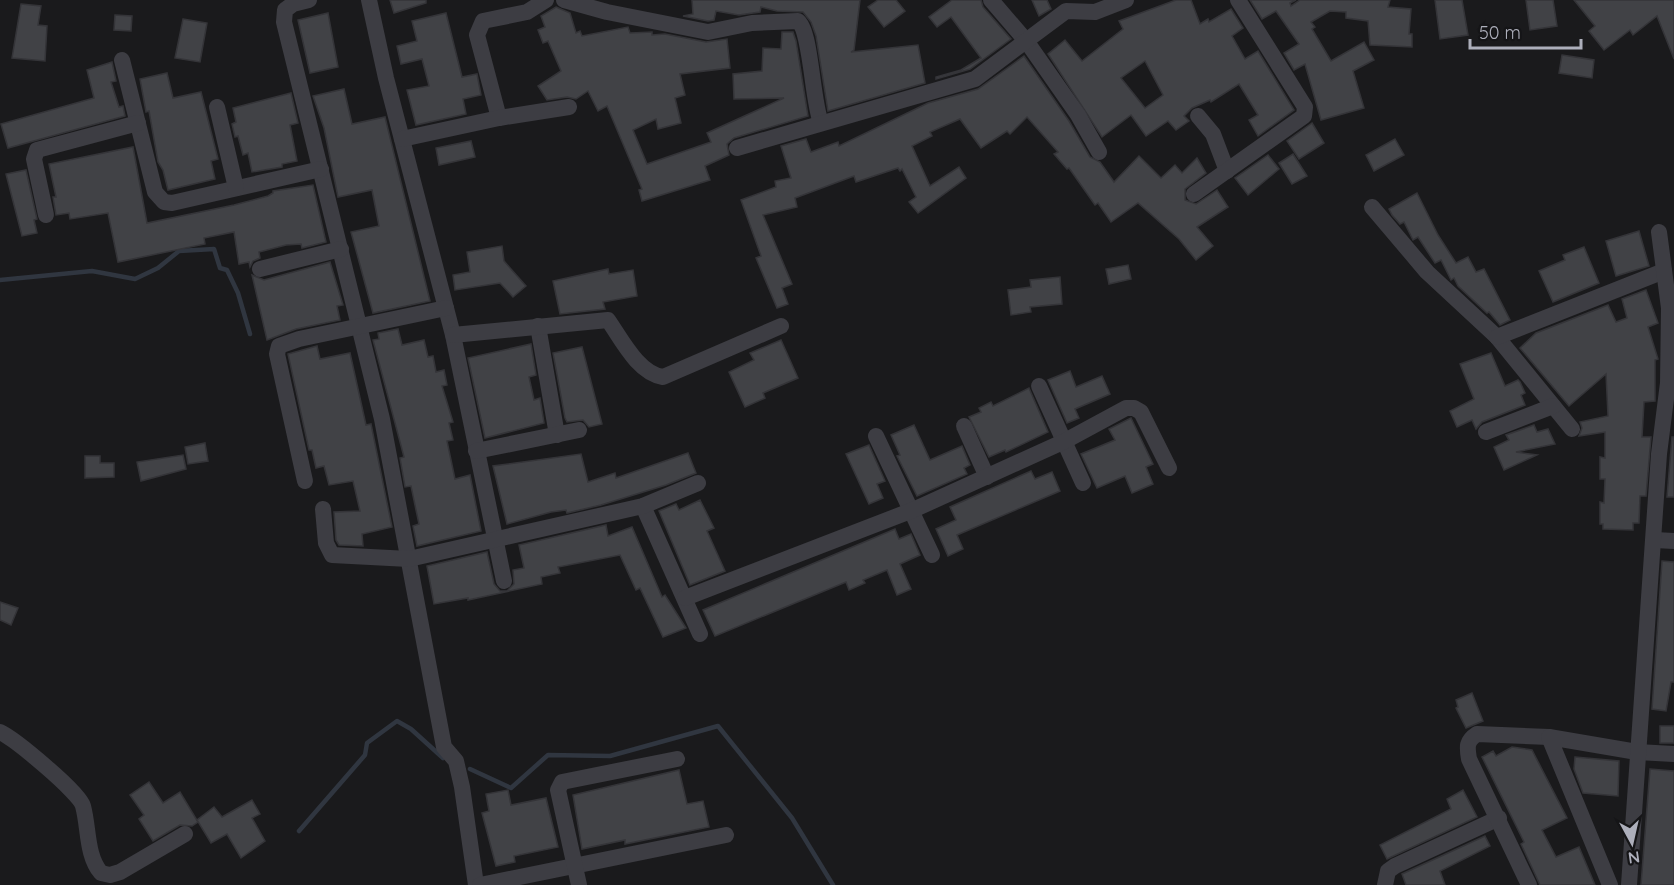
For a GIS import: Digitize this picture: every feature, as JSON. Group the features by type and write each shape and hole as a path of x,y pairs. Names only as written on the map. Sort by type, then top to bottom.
{"street":[{"path":"309,0 292,4 285,10 284,22 382,419 444,747 456,761 478,885 726,835"},
{"path":"369,0 402,139 447,309 504,581"},
{"path":"499,118 477,35 483,21 526,12 546,0"},
{"path":"564,0 607,12 708,32 752,23 798,21 806,30 809,69 820,123"},
{"path":"991,0 1027,42 1078,115 1099,152"},
{"path":"737,148 975,80 1066,10 1095,12 1108,3 1126,0"},
{"path":"1194,194 1296,124 1304,116 1305,108 1238,0"},
{"path":"122,60 159,200 172,203 321,169"},
{"path":"217,107 236,188"},
{"path":"402,139 499,118 569,107"},
{"path":"1198,116 1213,134 1227,171"},
{"path":"46,215 34,159 37,150 138,123"},
{"path":"1372,207 1427,272 1497,337 1572,429"},
{"path":"1629,885 1636,752 1655,540 1667,455 1671,383 1669,308 1659,232"},
{"path":"260,269 341,249"},
{"path":"1497,337 1664,271"},
{"path":"305,482 277,349 279,346 291,341 447,309"},
{"path":"453,335 608,320 644,368 653,375 663,377 782,326"},
{"path":"538,326 557,435"},
{"path":"1039,386 1083,483"},
{"path":"1486,432 1553,406"},
{"path":"686,598 913,510 1065,441 1118,411 1134,408 1141,412 1168,468"},
{"path":"964,426 987,477"},
{"path":"476,451 579,430"},
{"path":"876,436 913,510 932,555"},
{"path":"323,509 326,543 332,555 409,559 643,506 698,483"},
{"path":"643,506 686,598 700,634"},
{"path":"1655,540 1674,541"},
{"path":"0,732 81,799 92,857 101,873 110,875 120,872 185,834"},
{"path":"1529,885 1469,759 1467,746 1470,738 1477,734 1549,737 1636,752 1674,754"},
{"path":"1549,737 1610,885"},
{"path":"579,885 558,790 561,782 677,759"},
{"path":"1385,885 1388,872 1395,866 1499,818"}],"building":[{"path":"390,0 426,0 426,3 394,13"},
{"path":"692,0 860,0 854,50 851,52 918,45 925,83 828,111 816,36 811,22 803,12 777,11 761,7 760,12 739,15 716,11 714,20 708,21 683,16 693,14"},
{"path":"878,0 896,0 905,11 884,27 868,7"},
{"path":"952,0 981,0 983,7 1011,39 970,69 936,79 936,77 961,70 981,58 951,17 937,27 929,17"},
{"path":"1032,0 1047,0 1051,9 1039,16"},
{"path":"1176,0 1191,0 1200,24 1208,19 1209,22 1231,9 1243,28 1232,36 1245,59 1258,51 1294,110 1258,136 1249,120 1258,115 1239,84 1211,102 1210,100 1192,108 1184,116 1189,121 1176,130 1168,121 1146,136 1131,115 1102,137 1048,54 1065,40 1082,61 1123,29 1119,21","holes":["1145,61 1163,95 1145,108 1121,78"]},
{"path":"1250,0 1296,0 1290,3 1291,6 1300,0 1390,0 1388,7 1411,9 1409,34 1412,34 1412,47 1370,45 1368,21 1346,18 1346,12 1330,11 1311,22 1315,27 1312,29 1331,61 1364,42 1374,60 1353,71 1364,108 1321,120 1305,64 1294,70 1284,53 1299,44 1276,11 1262,19"},
{"path":"1435,0 1462,0 1468,35 1440,39"},
{"path":"1526,0 1553,0 1557,26 1530,30"},
{"path":"1574,0 1674,0 1674,59 1657,16 1633,35 1630,30 1604,50 1589,31 1595,26"},
{"path":"21,4 41,6 38,25 47,26 45,61 12,58"},
{"path":"556,7 570,13 576,33 580,31 582,36 628,27 630,33 652,32 652,35 665,34 706,42 727,39 730,68 680,74 685,95 675,98 681,123 658,129 656,119 633,130 647,164 711,142 707,133 784,98 734,99 733,74 762,71 763,48 781,49 782,32 793,32 796,41 808,116 734,138 727,144 729,155 705,166 710,180 642,201 639,190 642,189 607,106 598,111 588,91 576,99 567,97 547,100 538,86 561,71 548,41 543,43 538,30 545,27 541,16"},
{"path":"328,13 338,67 310,73 298,20"},
{"path":"446,13 462,77 477,74 481,95 463,99 466,114 416,125 407,90 429,86 422,59 401,64 397,46 417,41 412,21"},
{"path":"115,15 132,16 131,31 114,30"},
{"path":"183,19 207,23 200,62 175,58"},
{"path":"1562,55 1594,60 1592,78 1559,73"},
{"path":"1024,56 1069,121 1090,157 1100,162 1114,182 1139,156 1161,178 1175,165 1182,173 1197,158 1206,173 1185,189 1185,200 1196,204 1217,190 1228,207 1197,227 1213,246 1196,260 1179,239 1138,203 1111,222 1098,203 1095,205 1069,168 1067,169 1054,154 1058,152 1027,117 1010,134 1007,131 981,148 960,119 930,132 932,136 912,146 930,186 959,167 966,178 918,213 909,202 916,197 902,169 900,171 898,168 856,182 854,176 795,198 797,207 763,215 792,284 782,288 788,304 777,308 756,258 761,256 741,200 776,187 775,181 791,178 781,146 806,139 811,152 838,142 839,146 928,103 978,89"},
{"path":"112,62 116,81 111,82 119,107 123,106 125,116 8,148 1,124 94,98 87,70"},
{"path":"167,73 173,98 201,92 218,159 211,161 215,179 168,190 163,170 158,162 149,111 146,112 140,79"},
{"path":"344,89 352,124 385,117 430,301 373,313 351,232 379,226 372,190 338,197 324,128 313,96"},
{"path":"291,93 298,123 290,125 297,161 282,164 282,167 252,172 248,153 243,155 238,136 235,137 232,124 236,122 233,108"},
{"path":"1312,123 1324,143 1299,159 1287,141"},
{"path":"1395,139 1404,155 1374,171 1366,155"},
{"path":"471,141 475,157 439,165 436,148"},
{"path":"133,147 147,223 234,205 268,196 273,191 313,185 326,242 302,248 301,244 286,245 259,252 260,258 253,261 250,267 249,262 239,264 234,232 204,238 205,244 118,262 108,213 70,219 69,213 56,215 53,197 56,197 49,164"},
{"path":"1293,154 1307,176 1292,184 1279,163"},
{"path":"1268,155 1279,169 1248,195 1235,178"},
{"path":"26,170 37,219 34,220 37,233 22,236 6,174"},
{"path":"1417,193 1438,235 1456,263 1468,257 1476,272 1484,269 1510,320 1500,325 1489,312 1487,313 1458,286 1454,278 1451,280 1441,260 1435,263 1418,237 1413,240 1404,222 1400,224 1392,215 1389,209"},
{"path":"1639,231 1649,266 1616,276 1606,241"},
{"path":"502,246 504,261 526,286 513,297 500,283 455,290 453,275 470,272 467,252"},
{"path":"1584,247 1599,283 1553,302 1539,271 1565,260 1563,255"},
{"path":"330,262 343,305 337,306 340,320 296,329 267,340 252,275 264,280"},
{"path":"1128,265 1131,279 1109,284 1106,269"},
{"path":"608,269 609,274 633,270 637,296 603,302 605,309 560,314 553,281"},
{"path":"1060,277 1062,304 1030,307 1031,312 1011,315 1008,290 1031,287 1030,280"},
{"path":"1646,290 1658,323 1648,327 1658,359 1655,360 1655,401 1644,402 1642,437 1651,437 1646,496 1640,496 1639,523 1633,523 1633,530 1603,529 1603,524 1600,524 1600,502 1604,503 1605,479 1600,479 1600,457 1605,458 1605,432 1579,436 1582,428 1580,422 1608,416 1606,374 1569,406 1520,348 1536,333 1608,305 1616,322 1627,318 1622,299"},
{"path":"398,329 402,345 424,340 428,357 433,356 436,372 444,370 447,385 442,386 453,422 449,423 453,440 447,441 455,479 470,475 481,531 417,546 413,526 419,524 411,486 405,487 400,458 404,457 373,340 379,339 378,333"},
{"path":"781,340 798,378 763,393 765,398 745,407 729,372 754,360 750,353"},
{"path":"531,344 536,375 529,377 534,400 540,398 544,423 485,438 468,358"},
{"path":"317,346 320,359 350,353 366,425 371,424 392,527 362,534 363,546 339,545 336,540 334,512 360,511 353,481 329,485 324,466 316,468 312,450 309,450 288,354"},
{"path":"582,347 602,424 589,427 583,420 567,422 565,418 553,353"},
{"path":"1491,353 1505,386 1518,380 1520,382 1525,393 1521,395 1525,405 1482,422 1476,429 1472,420 1457,427 1450,411 1474,399 1460,364"},
{"path":"1070,371 1076,387 1102,376 1110,394 1075,409 1079,418 1067,423 1048,380"},
{"path":"1029,388 1048,432 1006,452 1005,450 989,457 969,417 981,412 979,408 991,402 993,406"},
{"path":"1131,418 1153,464 1146,467 1153,484 1132,493 1125,476 1097,488 1081,454 1115,440 1109,429"},
{"path":"914,425 930,460 962,446 970,465 964,468 967,474 917,496 897,456 900,455 891,435"},
{"path":"1534,425 1537,432 1548,429 1555,444 1516,452 1537,455 1504,470 1494,447 1509,440 1506,435"},
{"path":"1672,437 1674,437 1674,497 1667,497"},
{"path":"205,443 208,461 188,464 185,447"},
{"path":"869,445 885,481 877,484 883,498 869,504 846,454"},
{"path":"688,453 696,473 666,485 601,505 567,513 566,510 551,512 507,524 493,466 581,454 588,482 615,473 616,478"},
{"path":"183,455 186,469 141,481 137,462"},
{"path":"85,456 100,456 100,463 114,463 114,477 85,478"},
{"path":"1031,471 1035,479 1052,472 1060,491 957,535 963,549 948,556 936,529 956,520 950,507"},
{"path":"700,500 714,528 707,531 725,571 690,585 659,511 676,504 679,510"},
{"path":"606,525 608,536 632,527 662,597 665,595 686,628 663,637 640,588 636,590 620,555 558,567 560,573 541,577 542,584 468,600 468,598 434,604 427,566 487,552 494,584 500,591 507,591 514,584 513,570 524,568 519,545"},
{"path":"895,529 899,539 911,534 920,555 900,564 911,589 897,595 887,570 863,580 865,583 849,590 846,582 715,636 703,610"},
{"path":"1662,561 1674,562 1674,682 1671,682 1666,711 1652,709"},
{"path":"0,602 18,608 11,625 0,620"},
{"path":"1472,693 1483,721 1466,728 1456,708 1458,707 1456,700"},
{"path":"1660,726 1674,726 1674,743 1660,743"},
{"path":"1512,747 1532,750 1567,818 1542,830 1556,857 1579,847 1595,885 1540,885 1521,844 1524,842 1482,757 1493,751 1496,756"},
{"path":"1575,757 1619,761 1618,796 1583,793 1574,769"},
{"path":"1650,769 1674,771 1674,885 1641,885"},
{"path":"679,770 687,804 703,801 709,827 625,844 625,840 582,849 573,795"},
{"path":"149,782 163,803 180,792 198,822 192,826 180,825 153,841 139,819 144,815 130,795"},
{"path":"508,790 511,805 546,798 558,847 514,856 515,862 496,866 482,813 489,811 486,794"},
{"path":"1463,790 1477,817 1387,859 1380,845 1451,809 1447,799"},
{"path":"252,800 260,814 252,818 265,841 241,858 227,834 211,843 197,820 214,807 222,817"},
{"path":"1485,836 1490,846 1440,871 1445,885 1406,885 1402,874"}],"waterway":[{"path":"0,280 92,271 135,279 158,268 179,251 214,249 220,268 227,270 238,293 250,334"},
{"path":"299,831 365,755 367,743 397,721 411,729 443,758"},
{"path":"470,769 511,788 548,755 610,756 718,726 792,818 833,885"}]}
